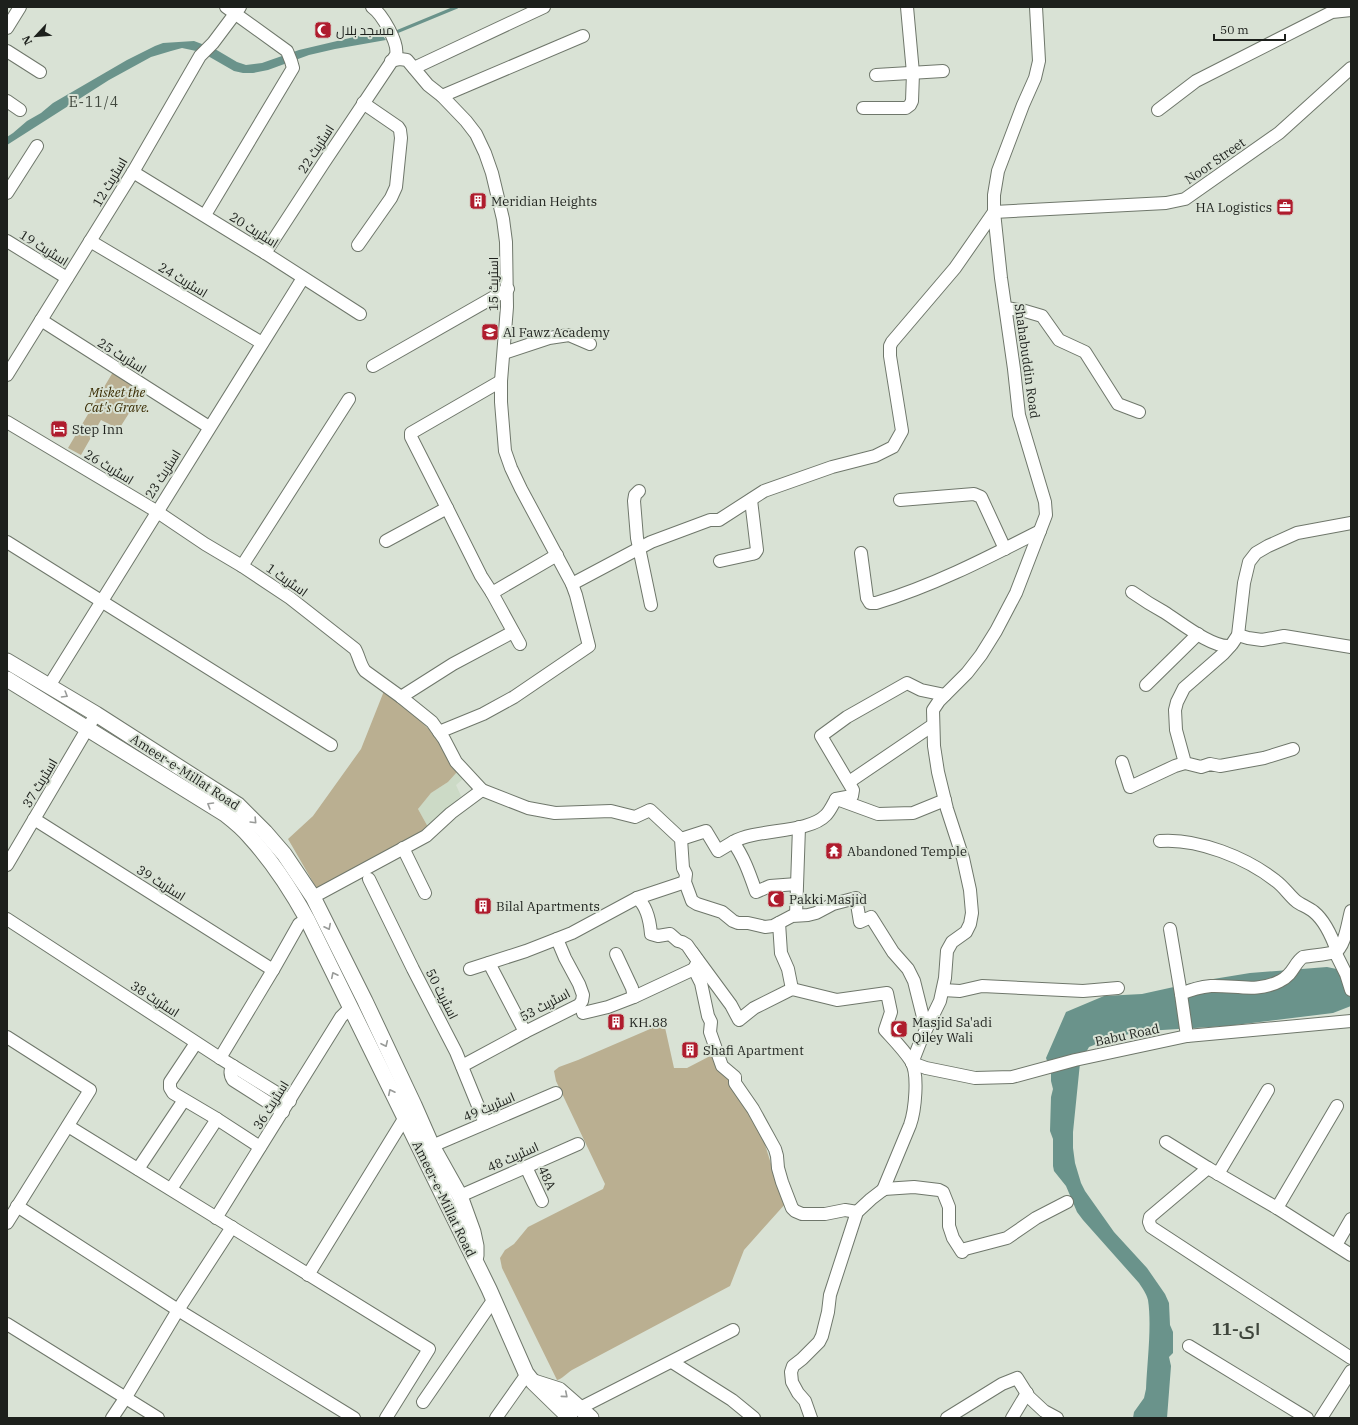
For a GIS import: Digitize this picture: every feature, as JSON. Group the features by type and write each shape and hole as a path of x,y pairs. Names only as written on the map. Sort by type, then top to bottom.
{"main road":[{"name":"Ameer-e-Millat Road","path":"8,663 96,714 238,805 276,844 294,867 313,897 365,1001 432,1146 460,1196 473,1232 476,1246 477,1265"},
{"name":"Ameer-e-Millat Road","path":"7,680 225,814 250,837 268,859 307,919 477,1265"},
{"path":"350,1008 365,1001"},
{"path":"477,1265 530,1378 559,1390 580,1415"}],"street":[{"path":"372,7 385,12 397,50 396,55 391,61"},
{"path":"414,68 544,7"},
{"path":"863,108 906,108 912,101 913,73 907,7"},
{"name":"Shahabuddin Road","path":"912,1063 926,1029 940,1001 943,990 947,950 952,942 966,932 970,924 972,913 970,890 963,858 945,800 935,753 933,710 938,701 946,695 967,673 981,655 996,631 1016,593 1046,515 1046,502 1019,415 994,212 994,195 998,172 1023,105 1036,78 1039,61 1036,7"},
{"path":"7,28 15,9"},
{"path":"204,215 292,70 288,51 234,9"},
{"name":"اسٹریٹ 12","path":"7,375 133,172 200,56 213,43 234,9"},
{"path":"1158,110 1196,81 1332,12 1351,10"},
{"path":"442,96 583,36"},
{"path":"7,51 40,72"},
{"name":"اسٹریٹ 15","path":"391,61 403,59 407,60 428,85 442,96 466,121 476,134 492,173 503,219 506,242 508,289 502,381 502,411 505,451 521,489 572,584 589,646 514,697 483,714 439,732"},
{"name":"اسٹریٹ 22","path":"265,253 391,61"},
{"name":"Noor Street","path":"994,212 1166,203 1184,199 1279,133 1351,68"},
{"path":"876,75 943,71"},
{"path":"7,102 20,110"},
{"path":"358,245 390,198 396,186 401,138 398,127 363,103"},
{"path":"7,193 37,146"},
{"name":"اسٹریٹ 20","path":"133,172 265,253 360,314"},
{"path":"572,584 651,542 710,520 719,520 764,491 832,467 875,456 893,447 902,431 890,356 890,346 918,310 955,268 994,212"},
{"name":"اسٹریٹ 19","path":"7,241 67,278"},
{"name":"اسٹریٹ 24","path":"90,241 262,343"},
{"name":"اسٹریٹ 23","path":"49,686 303,278"},
{"path":"373,366 508,289"},
{"path":"1006,308 1025,310 1042,316 1059,340 1085,352 1118,404 1139,412"},
{"name":"اسٹریٹ 25","path":"41,320 209,427"},
{"path":"504,353 549,338 569,335 590,344"},
{"path":"502,381 411,433 411,437 481,576 520,644"},
{"path":"242,566 349,399"},
{"name":"اسٹریٹ 26","path":"7,422 156,512"},
{"path":"639,491 634,496 634,501 639,548 651,605"},
{"path":"900,500 978,494 981,496 1005,549"},
{"path":"720,561 752,554 757,550 752,500"},
{"path":"386,541 448,508"},
{"name":"اسٹریٹ 1","path":"156,512 290,598 354,649 359,656 362,668 365,671 432,722 456,762 482,790"},
{"path":"1185,763 1176,730 1175,710 1179,696 1188,683 1230,646 1238,635 1244,583 1249,562 1256,553 1297,533 1351,523"},
{"path":"861,553 867,598 870,603 876,603 919,589 1040,531"},
{"path":"7,542 331,745"},
{"path":"492,593 557,555"},
{"path":"1132,592 1198,634 1221,646 1230,646"},
{"path":"401,697 453,664 513,632"},
{"path":"1146,685 1198,634"},
{"path":"1238,635 1262,640 1284,636 1351,648"},
{"path":"836,799 852,796 853,790 821,736 847,717 907,683 921,690 946,695"},
{"name":"اسٹریٹ 37","path":"7,865 89,729 96,714"},
{"path":"849,782 933,724"},
{"path":"1122,762 1130,786 1185,763 1202,767 1210,764 1220,766 1264,758 1294,749"},
{"path":"313,897 426,836 451,813 482,790 528,808 555,813 611,811 635,817 650,810 681,839 683,868 686,874 685,882 692,901 722,912 733,921 765,927 773,926 796,915 816,913 833,904 856,898 860,922 871,917 893,952 908,969 914,981 926,1029"},
{"path":"836,799 878,814 913,814 945,800"},
{"path":"681,839 706,831 718,851 742,837 799,827 822,819 828,814 836,799"},
{"name":"اسٹریٹ 39","path":"34,819 274,970"},
{"path":"796,915 799,827"},
{"path":"1160,841 1194,843 1210,847 1231,855 1257,868 1276,880 1296,901 1314,912 1329,933 1351,990"},
{"path":"733,842 747,868 756,892 770,886 797,884"},
{"path":"403,848 425,893"},
{"name":"اسٹریٹ 50","path":"369,879 456,1052 485,1123"},
{"path":"470,969 526,951 572,933 637,898 685,882"},
{"path":"637,898 646,910 651,934 658,936 670,934 678,941 682,942 692,952 731,1005 739,1020 754,1008 792,989 837,1000 887,993 891,1012 886,1030 912,1063 914,1076 914,1115 883,1190 857,1212 830,1295 828,1312 822,1336 819,1342 793,1366 791,1372 792,1382 798,1393 805,1401 811,1418"},
{"path":"1181,998 1195,989 1210,986 1254,988 1271,985 1287,978 1303,957 1336,951 1341,946 1351,911"},
{"name":"اسٹریٹ 38","path":"7,918 196,1043 290,1101"},
{"path":"220,1058 274,970 299,924 307,919"},
{"path":"778,923 781,953 788,969 792,989"},
{"path":"1170,929 1187,1036"},
{"name":"اسٹریٹ 53","path":"462,1066 579,1005 582,1001 579,984 557,939"},
{"path":"583,1013 608,1007 634,997 694,968 698,961 692,952"},
{"path":"616,954 632,988 634,997"},
{"path":"489,963 525,1032"},
{"path":"694,968 701,983 708,1016 711,1022 710,1032 722,1066 735,1077 735,1083 771,1141 776,1153 782,1182 792,1208 798,1213 802,1214 825,1214 845,1210 857,1212"},
{"path":"943,990 960,991 982,986 1083,991 1118,988"},
{"name":"اسٹریٹ 36","path":"216,1218 341,1017 350,1008"},
{"name":"Babu Road","path":"912,1063 926,1068 975,1078 1012,1077 1075,1060 1187,1036 1351,1022"},
{"path":"7,1223 90,1090 8,1040"},
{"path":"196,1043 170,1082 170,1088 184,1100 260,1147"},
{"path":"233,1066 230,1070 230,1075 233,1080 283,1112"},
{"path":"1268,1090 1213,1171 1150,1217 1149,1222 1151,1227 1351,1358"},
{"name":"اسٹریٹ 49","path":"432,1146 556,1093"},
{"path":"138,1169 184,1100"},
{"path":"1277,1208 1337,1106"},
{"path":"171,1189 217,1119"},
{"path":"308,1275 404,1119"},
{"path":"68,1126 429,1349 386,1418"},
{"path":"1166,1142 1277,1208 1351,1255"},
{"name":"اسٹریٹ 48","path":"460,1196 578,1144"},
{"name":"48A","path":"526,1167 542,1201"},
{"path":"883,1190 914,1187 939,1190 942,1192 949,1207 949,1226 953,1238 962,1252 1007,1238 1036,1218 1067,1202"},
{"path":"17,1206 178,1310 354,1418"},
{"path":"1336,1245 1351,1219"},
{"path":"112,1418 178,1310 232,1227"},
{"path":"423,1402 494,1300"},
{"path":"7,1324 158,1418"},
{"path":"580,1415 672,1362 733,1330"},
{"path":"1189,1346 1308,1418"},
{"path":"672,1362 732,1400 754,1418"},
{"path":"1321,1418 1351,1372"},
{"path":"496,1418 530,1378"},
{"path":"947,1418 1002,1384 1017,1378 1029,1397 1044,1411 1057,1418"},
{"path":"1012,1418 1027,1393"}],"shaded area":[{"path":"457,772 464,778 456,785 461,796 428,827 418,809 431,793 448,782"}],"green space":[{"name":"Misket the Cat's Grave.","path":"113,372 143,391 119,429 101,420 81,455 68,448"},
{"path":"386,686 443,743 457,768 457,772 448,782 431,793 418,809 428,827 398,846 317,889 288,839 313,816 361,749"},
{"path":"664,1023 674,1068 687,1068 714,1054 762,1135 777,1183 786,1203 744,1250 730,1286 572,1370 557,1380 502,1268 500,1258 505,1250 514,1244 528,1227 603,1189 605,1184 556,1081 554,1071 559,1067"}],"water":[{"path":"380,32 386,40 309,55 268,70 253,73 234,71 201,52 182,48 151,57 109,80 7,145 7,137 53,103 127,60 163,43 194,41 215,49 237,62 246,65 262,63 299,50"},
{"path":"1327,967 1351,972 1351,1006 1333,1013 1227,1026 1146,1031 1114,1037 1089,1047 1080,1063 1073,1132 1073,1148 1075,1163 1081,1183 1114,1232 1147,1268 1165,1294 1169,1303 1170,1325 1173,1332 1173,1353 1169,1357 1171,1366 1167,1418 1133,1418 1134,1412 1144,1398 1146,1389 1149,1333 1148,1300 1139,1283 1077,1212 1066,1186 1054,1171 1053,1139 1050,1131 1051,1097 1053,1089 1051,1072 1046,1058 1066,1012 1104,996 1142,994 1201,981 1250,973"}],"waterway":[{"path":"394,33 457,7"}],"place":[{"name":"مسجد بلال","path":"323,30"},
{"name":"Meridian Heights","path":"478,201"},
{"name":"HA Logistics","path":"1285,207"},
{"name":"Al Fawz Academy","path":"490,332"},
{"name":"Step Inn","path":"59,429"},
{"name":"Abandoned Temple","path":"834,851"},
{"name":"Pakki Masjid","path":"776,899"},
{"name":"Bilal Apartments","path":"483,906"},
{"name":"KH.88","path":"616,1022"},
{"name":"Masjid Sa'adi Qiley Wali","path":"899,1029"},
{"name":"Shafi Apartment","path":"690,1050"}],"district":[{"name":"E-11/4","path":"94,102"},
{"name":"ای-11","path":"1236,1329"}]}
